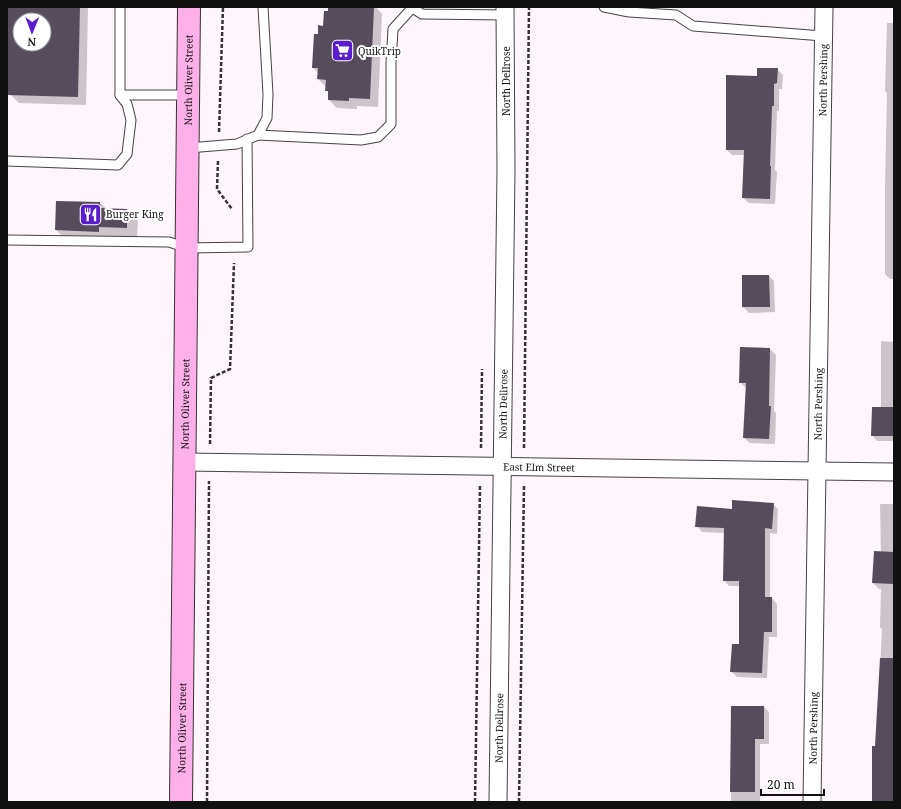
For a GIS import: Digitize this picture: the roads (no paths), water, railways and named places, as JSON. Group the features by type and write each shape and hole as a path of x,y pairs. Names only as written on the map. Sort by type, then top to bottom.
{"main road":[{"name":"North Oliver Street","path":"181,802 189,7"}],"street":[{"name":"North Pershing","path":"812,802 824,7"},
{"name":"North Dellrose","path":"498,802 506,171 505,11"},
{"name":"East Elm Street","path":"185,462 894,472"}],"lane":[{"path":"7,161 118,165 127,154 130,120 127,104 120,95 120,7"},
{"path":"258,135 267,118 268,94 263,7"},
{"path":"188,148 236,144 258,135 361,140 378,137 390,124 393,29 411,7 422,14 505,11"},
{"path":"604,7 629,12 676,15 693,26 823,36"},
{"path":"120,95 188,95"},
{"path":"7,240 169,242 187,248 248,247 247,139"}],"place":[{"name":"QuikTrip","path":"343,51"},
{"name":"Burger King","path":"90,214"}]}
